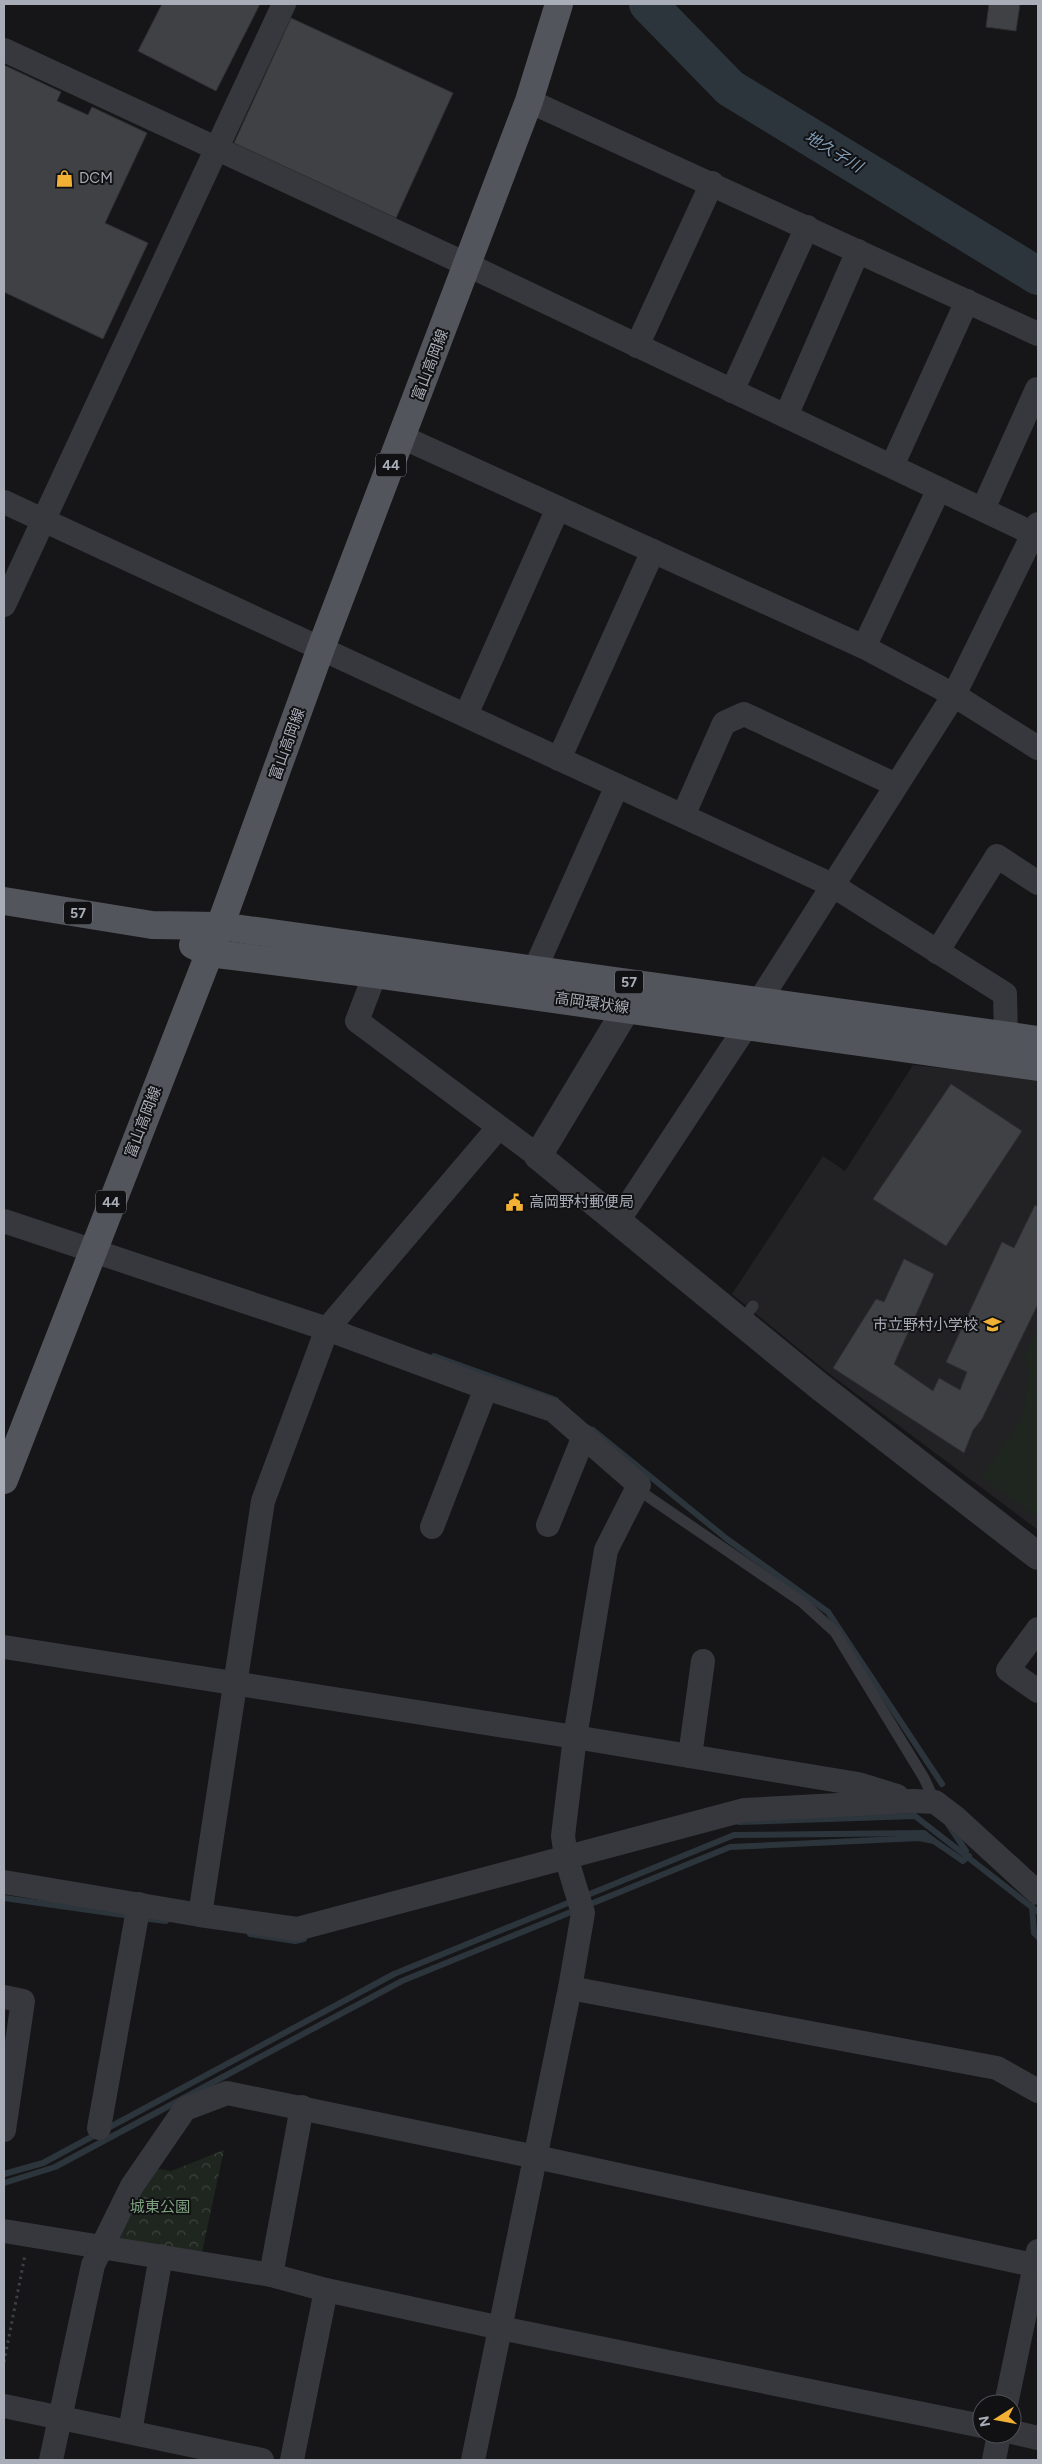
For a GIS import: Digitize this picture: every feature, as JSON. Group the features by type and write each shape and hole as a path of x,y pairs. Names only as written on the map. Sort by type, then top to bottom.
{"main road":[{"name":"富山高岡線","path":"4,1480 220,926 321,648 529,101 559,4"},
{"name":"高岡環状線","path":"4,902 152,925 220,926 1038,1040"},
{"name":"高岡環状線","path":"152,925 209,953 627,1008 1038,1067"}],"street":[{"path":"4,605 284,4"},
{"path":"4,50 468,265 982,509 1037,531 954,695 760,1000"},
{"path":"529,101 712,183 1038,334"},
{"path":"637,346 712,183"},
{"path":"732,391 807,227"},
{"path":"786,416 858,251"},
{"path":"892,466 967,301"},
{"path":"982,509 1037,389"},
{"path":"402,437 864,647 954,695 1038,748"},
{"path":"864,647 939,488"},
{"path":"4,502 832,885 1005,994 1006,1036"},
{"path":"466,715 558,508"},
{"path":"560,759 653,551"},
{"path":"683,816 724,723 744,714 896,785"},
{"path":"535,969 617,786"},
{"path":"937,952 997,856 1038,883"},
{"path":"375,974 357,1021 538,1156 618,1220 748,1314 819,1386 1038,1556"},
{"path":"538,1156 627,1008 628,982"},
{"path":"618,1220 747,1025"},
{"path":"200,1915 263,1501 331,1323 498,1128"},
{"path":"4,1221 92,1251 331,1323 486,1388 553,1410 639,1485 606,1550 575,1737 563,1836 572,1879 570,1988 473,2460"},
{"path":"432,1527 486,1388"},
{"path":"548,1525 584,1436"},
{"path":"1038,1629 1008,1670 1038,1691"},
{"path":"4,1647 575,1737 858,1784 924,1802 956,1818 1038,1893"},
{"path":"690,1756 703,1661"},
{"path":"4,1884 200,1915 297,1928 572,1879 744,1810 924,1802"},
{"path":"99,2128 139,1904"},
{"path":"570,1988 997,2068 1038,2091"},
{"path":"4,1997 23,2001 4,2130"},
{"path":"51,2460 93,2265 102,2246 132,2186 186,2109 228,2093 1037,2261 1008,2394"},
{"path":"271,2275 302,2107"},
{"path":"4,2231 271,2275 326,2290 501,2328 972,2424"},
{"path":"130,2432 161,2256"},
{"path":"292,2460 326,2290"},
{"path":"4,2406 262,2460"},
{"path":"1022,2434 1038,2438"},
{"path":"994,2460 997,2444"}],"lane":[{"path":"637,1489 802,1602 835,1632 924,1778 924,1802"}],"path":[{"path":"4,2362 28,2235"}],"shaded area":[{"path":"913,1065 1038,1078 1038,1530 827,1372 732,1294 823,1156 845,1171"}],"green space":[{"path":"1038,1327 1038,1518 981,1477 1023,1417 1029,1368 1023,1359"},
{"name":"城東公園","path":"224,2150 202,2252 102,2236 135,2165 171,2171"}],"building":[{"path":"162,4 260,4 216,91 138,51"},
{"path":"989,4 1020,4 1016,31 986,27"},
{"path":"291,18 453,93 396,218 234,143"},
{"name":"DCM","path":"4,65 61,92 57,101 88,115 92,107 147,133 105,223 148,243 103,339 4,292"},
{"path":"951,1084 1022,1131 946,1246 873,1199"},
{"path":"1035,1205 1038,1207 1038,1304 982,1419 973,1430 964,1453 833,1368 876,1299 884,1302 904,1259 934,1274 894,1364 933,1391 939,1378 960,1390 967,1372 946,1362 1002,1242 1014,1248"}],"waterway":[{"name":"地久子川","path":"648,4 730,88 1038,276"},
{"path":"434,1356 556,1400"},
{"path":"593,1430 727,1539 828,1612 942,1784"},
{"path":"739,1822 915,1816 1038,1912"},
{"path":"948,1824 966,1851"},
{"path":"4,2174 43,2163 394,1974 734,1835 924,1833 933,1840"},
{"path":"4,2183 55,2167 402,1981 730,1847 919,1838 934,1841 963,1861 969,1856"},
{"path":"4,1898 131,1916"},
{"path":"1032,1906 1034,1933 1038,1937"},
{"path":"141,1918 166,1921"},
{"path":"250,1934 295,1941 304,1939"}],"place":[{"name":"DCM","path":"65,178"},
{"name":"高岡野村郵便局","path":"515,1202"},
{"name":"市立野村小学校","path":"992,1325"}]}
